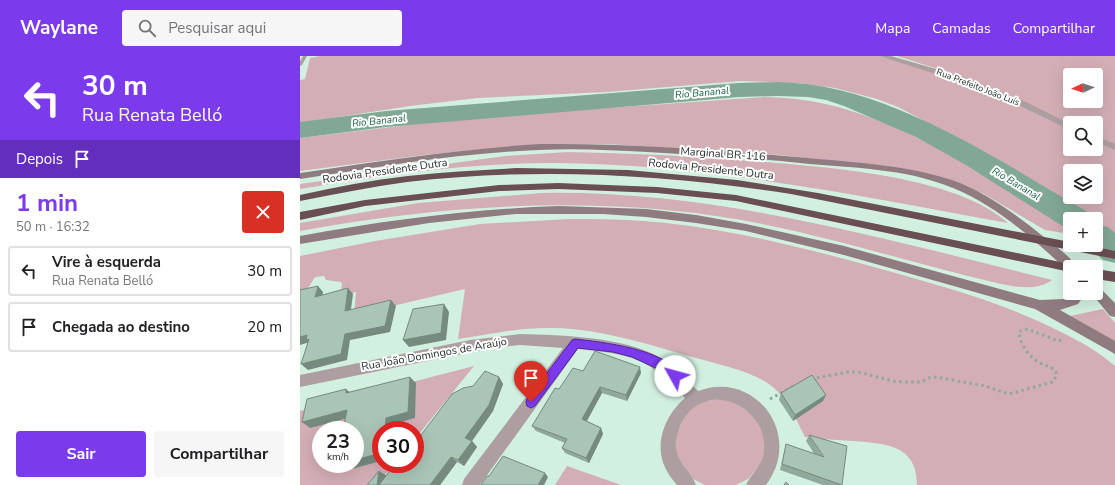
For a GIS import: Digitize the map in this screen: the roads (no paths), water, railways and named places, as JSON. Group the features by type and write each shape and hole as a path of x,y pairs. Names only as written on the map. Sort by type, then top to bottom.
{"highway":[{"name":"Rodovia Presidente Dutra","path":"300,198 374,184 446,174 563,171 662,176 737,183 808,194 1115,254"},
{"path":"300,216 365,203 499,188 558,186 657,190 736,198 1063,266"},
{"path":"1103,275 1115,278"}],"main road":[{"name":"Marginal BR-116","path":"300,176 462,154 542,147 574,147 782,158 880,168 943,180 972,193 1014,220 1063,261"},
{"path":"300,240 418,220 489,213 604,210 645,212 740,226 805,239 1039,305 1070,321 1115,348"},
{"path":"1103,299 1115,312"},
{"path":"1039,305 1069,303 1076,300"}],"street":[{"name":"Rua Prefeito João Luís","path":"883,56 961,79 1021,103 1063,124"},
{"path":"1103,142 1115,148"},
{"name":"Rua João Domingos de Araújo","path":"300,381 479,344 511,340 543,340 613,348 634,352 661,365 675,376 695,399"},
{"path":"470,485 575,343"},
{"path":"688,485 678,476 668,451 668,438 671,426 677,415 685,406 695,399 711,394 728,394 745,399 758,410 770,430 772,448 770,460 766,471 754,485"}],"lane":[{"path":"300,65 305,56"}],"waterway":[{"name":"Rio Bananal","path":"300,130 386,119 739,90 808,90 853,101 925,132 976,159 1063,212"},
{"name":"Rio Bananal","path":"1103,241 1115,251"}]}
